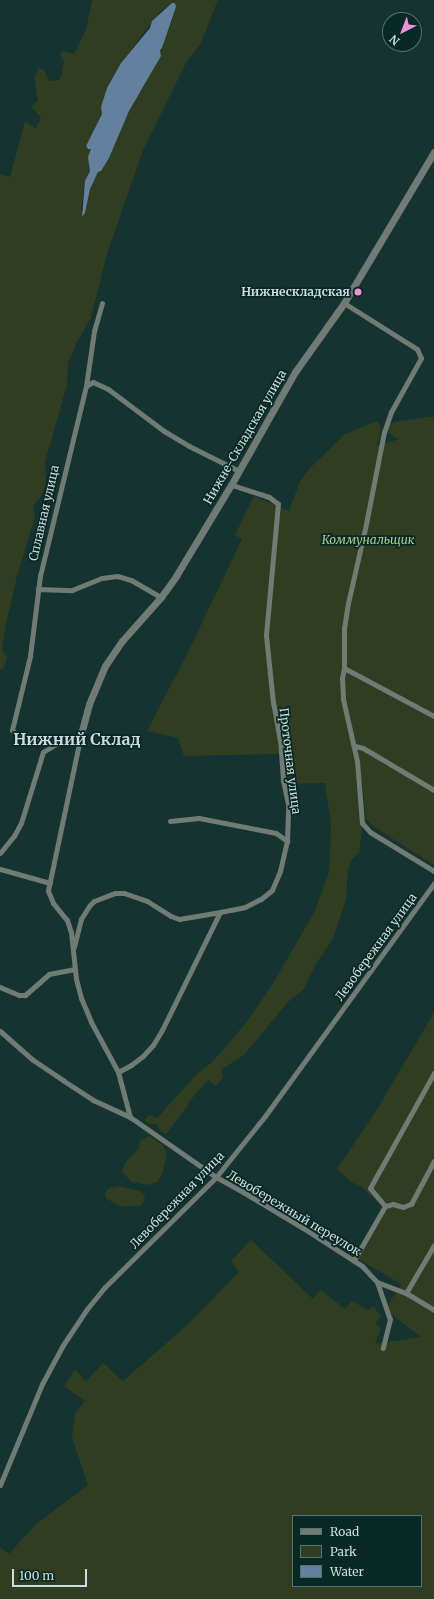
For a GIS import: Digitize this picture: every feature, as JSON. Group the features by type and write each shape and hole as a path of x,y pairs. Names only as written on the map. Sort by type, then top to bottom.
{"street":[{"name":"Нижне-Складская улица","path":"81,734 89,704 105,666 122,641 161,597 176,576 239,472 295,372 344,303 434,152"},
{"name":"Сплавная улица","path":"56,744 18,737 12,730 30,656 38,589 75,425 86,386 94,331 102,302"},
{"path":"344,303 418,349 420,358 391,412 384,432 345,622 343,652 344,668 342,678 343,698 355,746 362,823 366,828 434,871"},
{"path":"86,386 94,382 108,389 164,431 239,472"},
{"name":"Проточная улица","path":"73,952 81,919 94,901 107,895 124,893 135,896 179,919 245,907 261,899 272,890 280,871 287,841 288,804 283,780 280,741 271,687 266,635 278,504 269,497 231,485"},
{"path":"38,589 72,590 102,578 116,576 131,580 161,597"},
{"path":"344,668 434,716"},
{"path":"0,853 14,836 22,823 43,752 56,744 81,734"},
{"path":"81,734 48,891 50,897 67,920 71,932 74,968 81,998 91,1022 118,1072 130,1117"},
{"path":"355,746 363,748 434,790"},
{"path":"170,821 199,818 276,833 287,841"},
{"path":"0,869 50,883"},
{"name":"Левобережная улица","path":"0,1485 42,1384 63,1345 86,1309 105,1287 216,1178 266,1116 434,883"},
{"path":"118,1072 143,1056 153,1045 162,1030 181,988 220,912"},
{"path":"0,987 19,995 25,995 49,974 74,968"},
{"name":"Левобережный переулок","path":"0,1031 33,1060 93,1100 130,1117 216,1178 244,1192 354,1260 377,1282"},
{"path":"385,1206 370,1188 434,1073"},
{"path":"354,1260 385,1206 393,1204 403,1207 411,1204 434,1162"},
{"path":"406,1293 434,1245"},
{"path":"377,1282 406,1293 434,1310"},
{"path":"377,1282 390,1319 383,1348"}],"green space":[{"path":"92,0 218,0 200,45 187,61 143,150 106,257 91,318 77,342 68,363 67,385 45,462 46,484 40,498 33,505 35,517 17,576 6,624 2,650 7,657 4,668 0,670 0,174 10,177 25,121 36,129 41,117 31,107 38,101 34,77 39,68 44,70 49,81 59,80 62,74 64,61 60,54 61,51 74,54 86,30","holes":["172,3 175,12 160,50 161,56 129,111 109,158 101,171 98,172 90,189 85,213 81,209 85,181 90,171 91,149 86,146 102,114 101,107 107,88 121,63 159,13"]},
{"name":"Коммунальщик","path":"434,417 434,865 374,827 366,819 362,781 356,780 362,832 359,853 352,859 348,870 346,899 333,939 316,964 303,990 288,1002 244,1055 222,1069 223,1077 216,1086 208,1080 189,1102 166,1134 161,1132 156,1124 149,1124 144,1120 149,1115 157,1118 197,1074 212,1062 230,1042 251,1016 270,988 314,913 329,872 331,824 325,783 282,784 279,754 184,756 178,738 147,731 188,652 242,539 235,535 254,496 289,511 300,481 309,469 345,434 377,421 381,426 379,440 375,446 400,439 394,437 388,432 389,424"},
{"path":"434,1013 434,1599 0,1599 0,1547 9,1554 35,1525 88,1485 72,1438 75,1413 85,1401 64,1386 75,1369 86,1381 103,1363 123,1381 186,1326 239,1272 231,1261 251,1240 313,1299 321,1290 345,1309 352,1301 368,1310 373,1306 381,1315 376,1323 381,1329 375,1344 421,1337 391,1314 388,1305 401,1284 358,1259 386,1210 362,1187 351,1182 337,1169 376,1111"},
{"path":"149,1136 163,1145 167,1155 162,1175 157,1182 147,1185 131,1182 122,1171 125,1163 139,1148 140,1141"},
{"path":"119,1186 140,1191 145,1195 144,1201 140,1206 123,1207 107,1199 105,1196 106,1191 109,1188"}],"water":[{"path":"172,3 175,3 176,7 160,50 161,56 129,111 109,158 101,171 98,172 90,189 85,213 82,217 85,181 90,171 88,157 91,149 88,149 86,146 102,114 101,107 107,88 121,63 150,28 152,21"}],"place":[{"name":"Нижнескладская","path":"358,292"}],"district":[{"name":"Нижний Склад","path":"77,739"}]}
